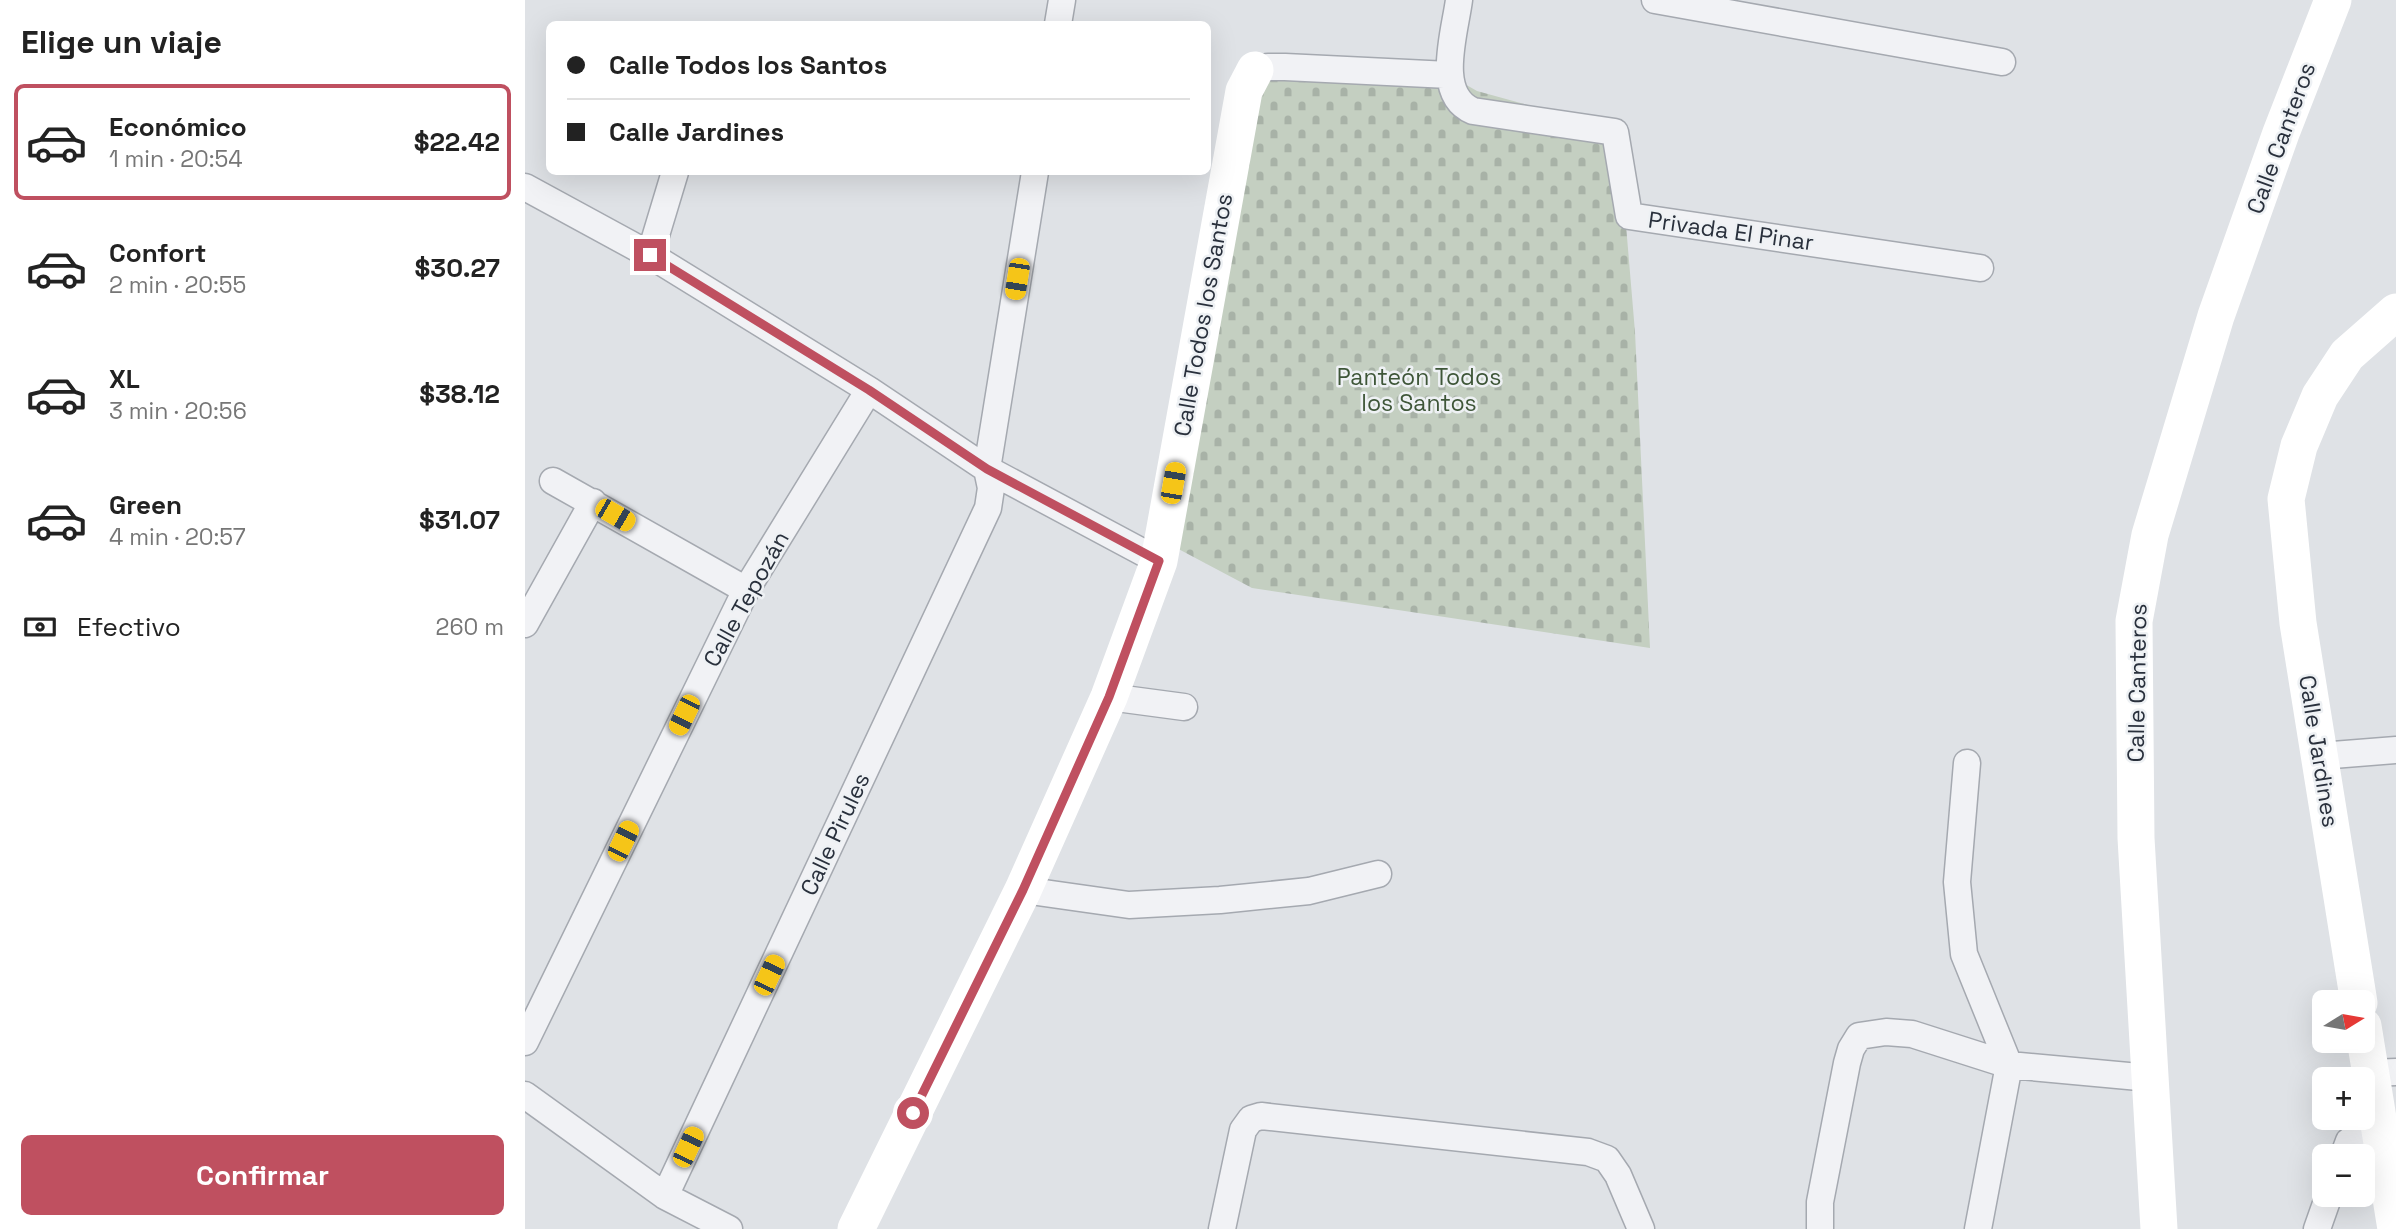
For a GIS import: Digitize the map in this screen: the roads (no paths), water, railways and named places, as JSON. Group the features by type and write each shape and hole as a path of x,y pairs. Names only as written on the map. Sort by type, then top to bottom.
{"street":[{"path":"1058,21 1062,0"},
{"path":"1449,75 1459,0"},
{"path":"1655,0 2002,62"},
{"name":"Calle Canteros","path":"2159,1229 2136,838 2134,621 2150,535 2216,316 2281,133 2333,0"},
{"name":"Calle Todos los Santos","path":"856,1229 1023,890 1109,697 1159,561 1244,91 1255,71 1268,67 1449,75"},
{"name":"Privada El Pinar","path":"1449,75 1451,88 1458,100 1473,111 1615,132 1629,216 1980,268"},
{"path":"650,255 674,175"},
{"name":"Calle Pirules","path":"665,1196 988,508 991,488 987,469 1035,175"},
{"path":"525,187 650,255 869,390 987,469 1159,561"},
{"name":"Calle Jardines","path":"2357,990 2298,622 2285,499 2299,446 2320,396 2347,355 2396,312"},
{"name":"Calle Tepozán","path":"525,1042 746,590 869,390"},
{"path":"554,481 746,590"},
{"path":"525,624 593,502"},
{"path":"1109,697 1184,707"},
{"path":"2320,756 2396,750"},
{"path":"1967,763 1957,882 1964,954 2010,1065 1978,1229"},
{"path":"1023,890 1129,905 1309,891 1378,874"},
{"path":"1820,1229 1820,1202 1846,1063 1859,1036 1886,1032 1912,1034 2010,1065 2150,1078"},
{"path":"2375,1054 2383,1073 2379,1124 2396,1229"},
{"path":"525,1095 665,1196 729,1229"},
{"path":"1222,1229 1243,1130 1251,1119 1261,1115 1588,1153 1607,1159 1613,1167 1641,1229"},
{"path":"2348,1144 2379,1124"},
{"path":"2317,1229 2325,1207"}],"park label":[{"name":"Panteón Todos los Santos","path":"1419,390"}]}
